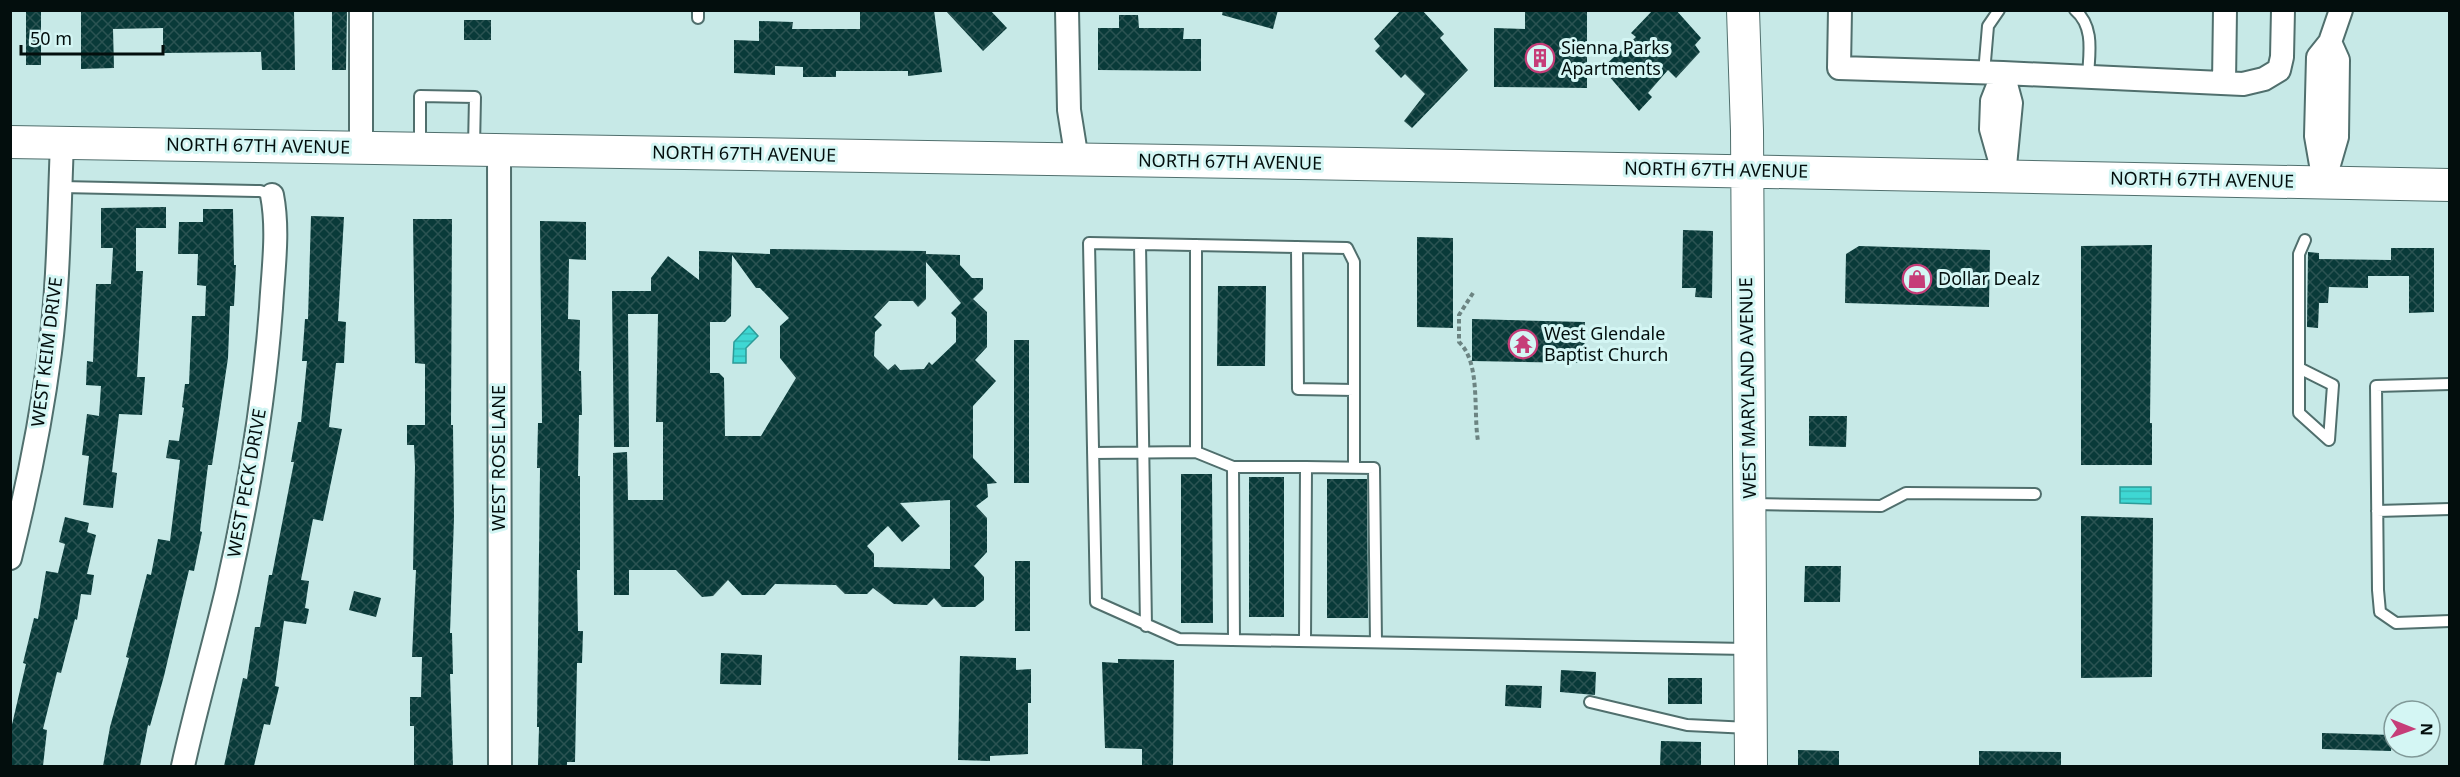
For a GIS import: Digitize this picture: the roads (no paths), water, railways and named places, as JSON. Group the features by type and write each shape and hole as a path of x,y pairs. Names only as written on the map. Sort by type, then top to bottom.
{"main road":[{"name":"WEST MARYLAND AVENUE","path":"1743,10 1748,171 1751,766"},
{"name":"NORTH 67TH AVENUE","path":"10,142 2450,185"}],"street":[{"path":"361,10 361,148"},
{"path":"1068,10 1069,110 1077,160"},
{"path":"1840,10 1839,68 2243,84 2264,80 2278,70 2282,57 2283,10"},
{"path":"2224,83 2225,10"},
{"path":"2324,182 2337,137 2338,60 2330,42 2341,10"},
{"path":"1994,73 1991,129 2004,176"},
{"name":"WEST KEIM DRIVE","path":"10,558 27,493 50,351 62,143"},
{"name":"WEST ROSE LANE","path":"487,150 500,766"},
{"name":"WEST PECK DRIVE","path":"183,766 226,592 245,502 261,405 273,275 275,210 272,195"}],"lane":[{"path":"1994,73 1988,26 1999,10"},
{"path":"2075,10 2083,17 2090,35 2088,77"},
{"path":"420,149 420,96 475,97 487,150"},
{"path":"61,187 260,191 272,195"},
{"path":"2299,368 2332,385 2329,440 2299,413 2299,368 2299,254 2304,240"},
{"path":"1354,467 1354,262 1347,248 1089,243 1096,602 1179,639 1750,649"},
{"path":"1140,244 1146,626"},
{"path":"1196,245 1196,452"},
{"path":"1297,247 1298,389 1354,390"},
{"path":"2450,384 2376,386 2380,612 2396,622 2450,621"},
{"path":"1093,453 1196,452 1233,467 1374,468 1376,642"},
{"path":"1233,467 1234,640"},
{"path":"1305,641 1306,467"},
{"path":"1749,504 1881,506 1906,493 2035,494"},
{"path":"2377,511 2450,509"},
{"path":"1590,702 1687,725 1751,728"}],"water":[{"path":"749,326 758,336 746,348 746,363 733,363 734,342"},
{"path":"2120,487 2151,487 2151,504 2120,503"}],"place":[{"name":"Sienna Parks Apartments","path":"1540,58"},
{"name":"Dollar Dealz","path":"1917,279"},
{"name":"West Glendale Baptist Church","path":"1523,344"}]}
